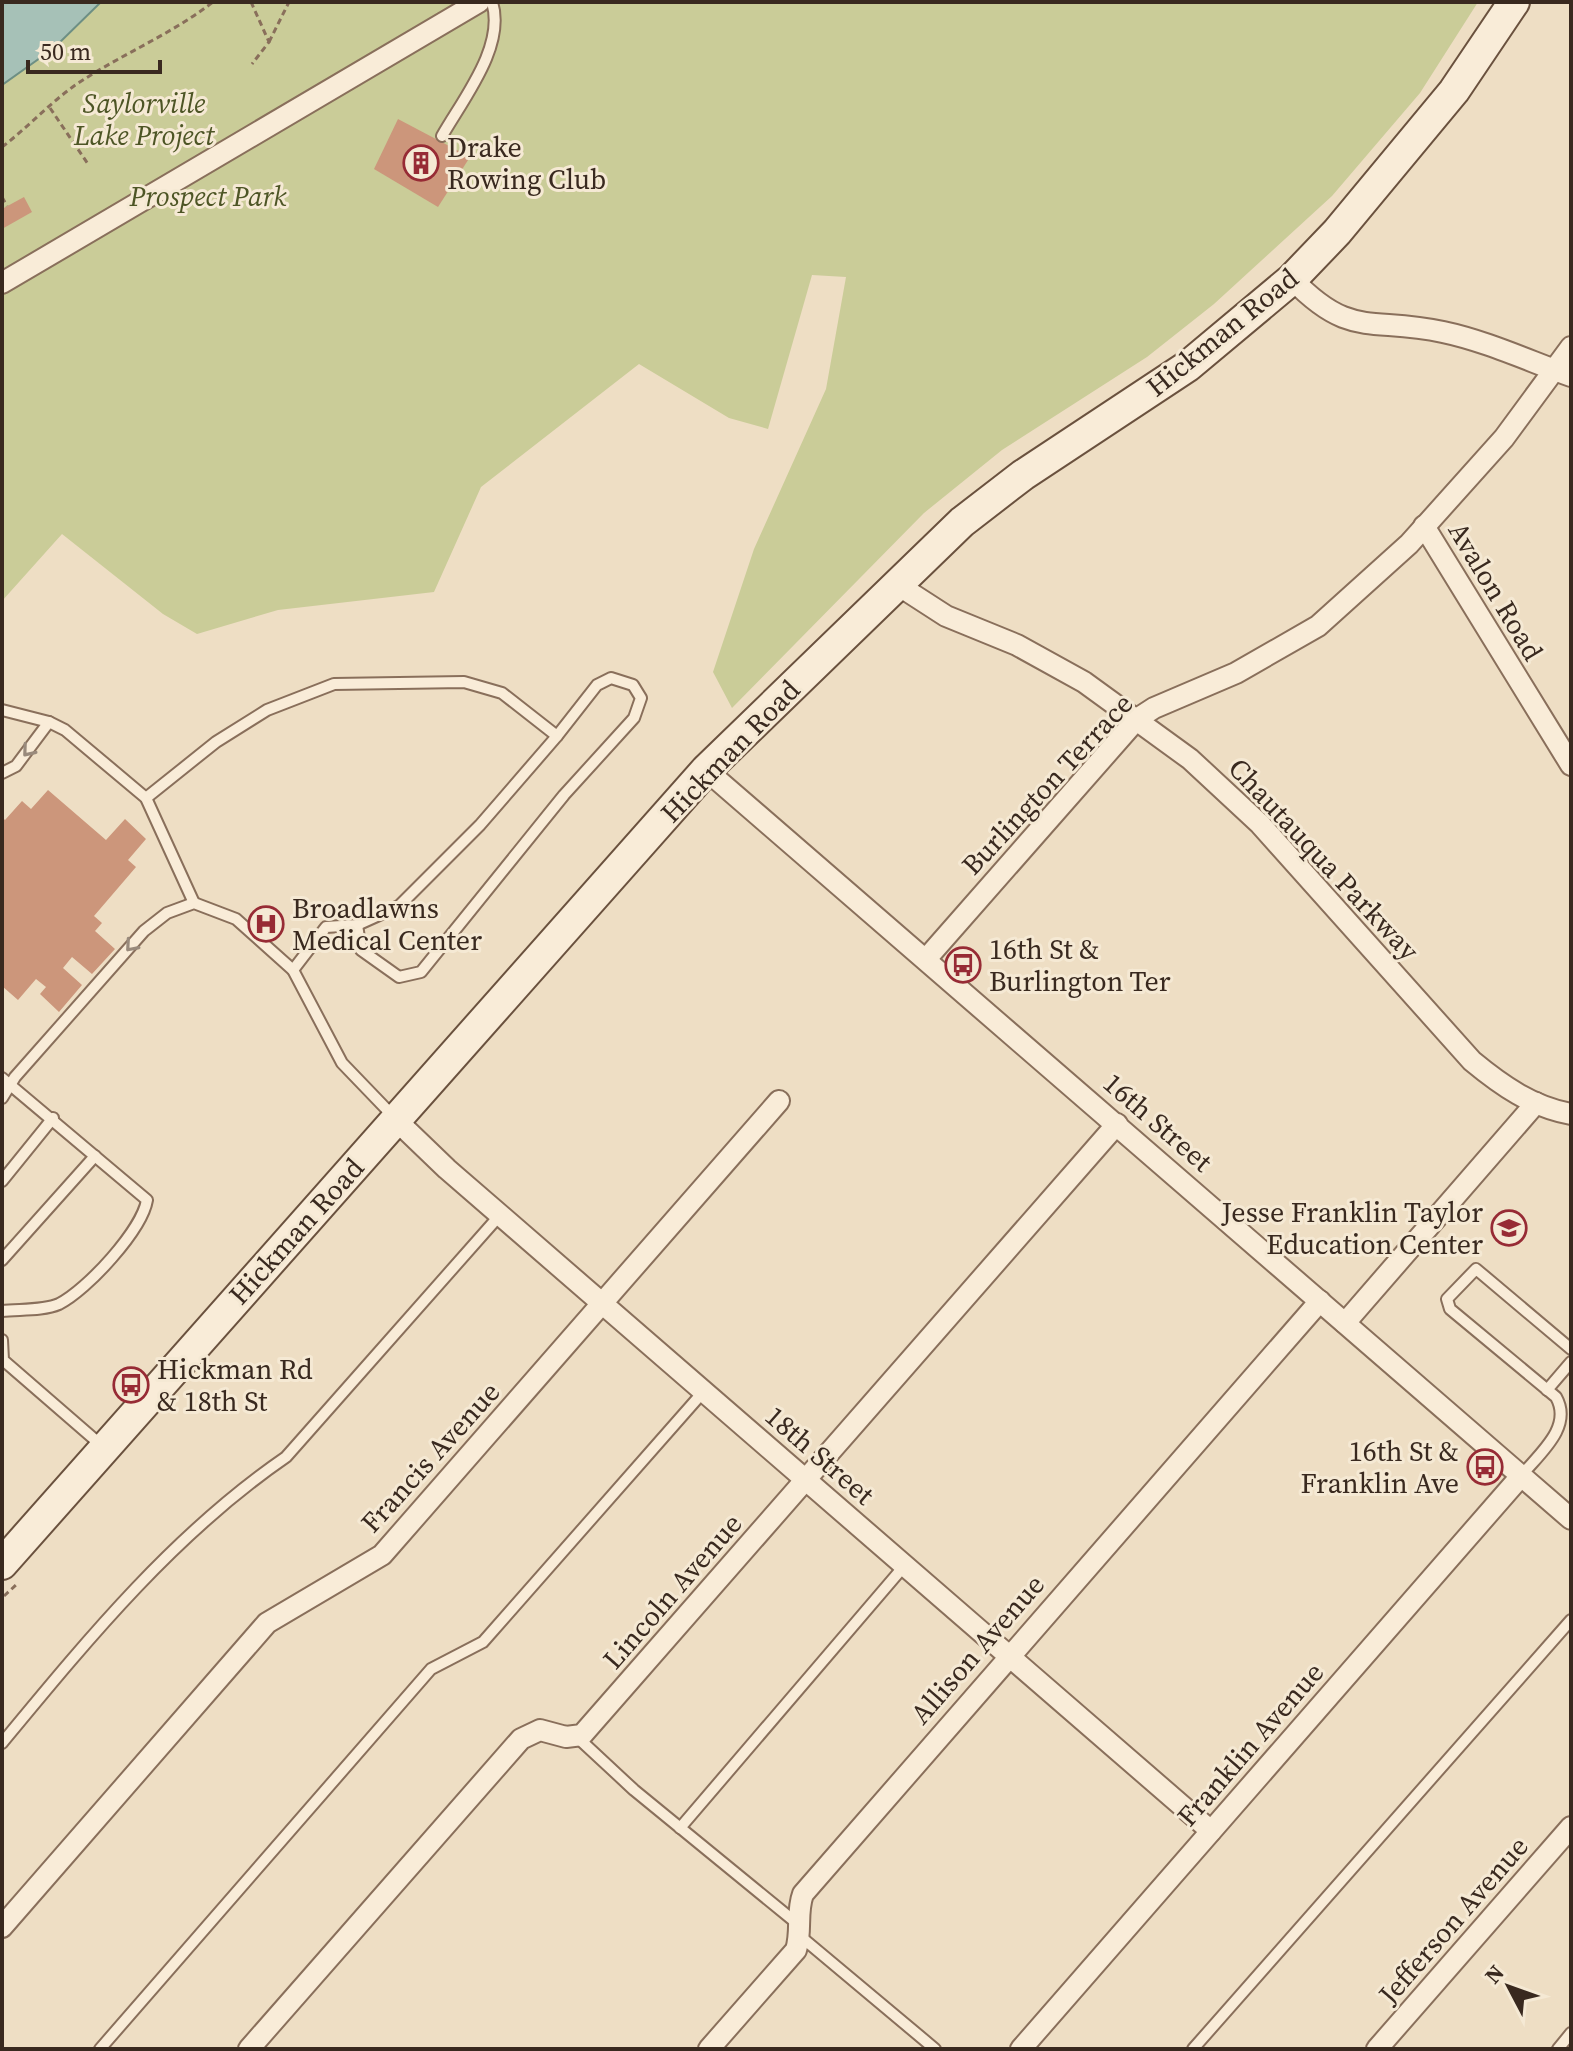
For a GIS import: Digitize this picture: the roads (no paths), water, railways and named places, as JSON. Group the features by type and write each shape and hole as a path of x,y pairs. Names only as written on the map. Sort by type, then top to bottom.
{"main road":[{"name":"Hickman Road","path":"12,1572 104,1448 706,770 962,522 1023,475 1188,366 1292,279 1337,232 1454,91 1514,2"}],"street":[{"path":"2,283 479,2"},
{"path":"1292,279 1314,302 1350,322 1442,332 1563,373"},
{"name":"Burlington Terrace","path":"927,958 1137,719 1154,708 1236,673 1318,626 1424,526 1563,373 1571,347"},
{"name":"Avalon Road","path":"1424,526 1571,765"},
{"name":"Chautauqua Parkway","path":"898,585 946,616 1017,645 1084,682 1190,759 1260,824 1472,1061 1502,1086 1536,1103 1571,1114"},
{"name":"16th Street","path":"706,770 927,958 1571,1519"},
{"name":"Francis Avenue","path":"2,1927 267,1623 382,1555 779,1101"},
{"path":"1345,1323 1536,1103"},
{"name":"18th Street","path":"395,1119 500,1215 1211,1831"},
{"name":"Lincoln Avenue","path":"576,1736 582,1735 1117,1124"},
{"name":"Allison Avenue","path":"709,2049 796,1950 799,1930 797,1912 803,1894 1320,1301"},
{"name":"Franklin Avenue","path":"1021,2049 1521,1476"},
{"path":"249,2049 521,1739 540,1730 576,1736"},
{"name":"Jefferson Avenue","path":"1377,2049 1571,1827"}],"lane":[{"path":"442,136 481,67 495,27 492,2"},
{"path":"293,970 326,927 357,925 399,906 480,825 597,685 611,678 633,685 641,698 634,718 564,795 421,972 399,977 361,950 357,925"},
{"path":"146,798 216,742 267,710 334,684 464,682 502,693 557,736"},
{"path":"2,710 49,722 82,744 146,798 194,903"},
{"path":"2,773 16,766 49,722"},
{"path":"2,1098 6,1081 144,931 167,913 194,903 236,919 293,970 342,1063 395,1119"},
{"path":"2,1311 56,1305 83,1288 144,1216 147,1200 6,1081"},
{"path":"2,1181 53,1118"},
{"path":"2,1260 95,1156"},
{"path":"2,1743 109,1614 242,1487 286,1457 500,1215"},
{"path":"1521,1476 1562,1425 1562,1408 1547,1390 1450,1309 1447,1299 1476,1269 1571,1349"},
{"path":"2,1340 3,1360 104,1448"},
{"path":"1547,1390 1571,1362"},
{"path":"100,2049 431,1669 483,1642 704,1391"},
{"path":"680,1828 905,1565"},
{"path":"1193,2049 1571,1620"},
{"path":"576,1736 935,2049"},
{"path":"1558,2049 1571,2033"}],"place":[{"name":"Drake Rowing Club","path":"421,163"},
{"name":"Broadlawns Medical Center","path":"266,924"},
{"name":"16th St & Burlington Ter","path":"963,965"},
{"name":"Jesse Franklin Taylor Education Center","path":"1509,1228"},
{"name":"Hickman Rd & 18th St","path":"131,1385"},
{"name":"16th St & Franklin Ave","path":"1485,1467"}],"park label":[{"name":"Saylorville Lake Project","path":"144,119"},
{"name":"Prospect Park","path":"208,196"}]}
